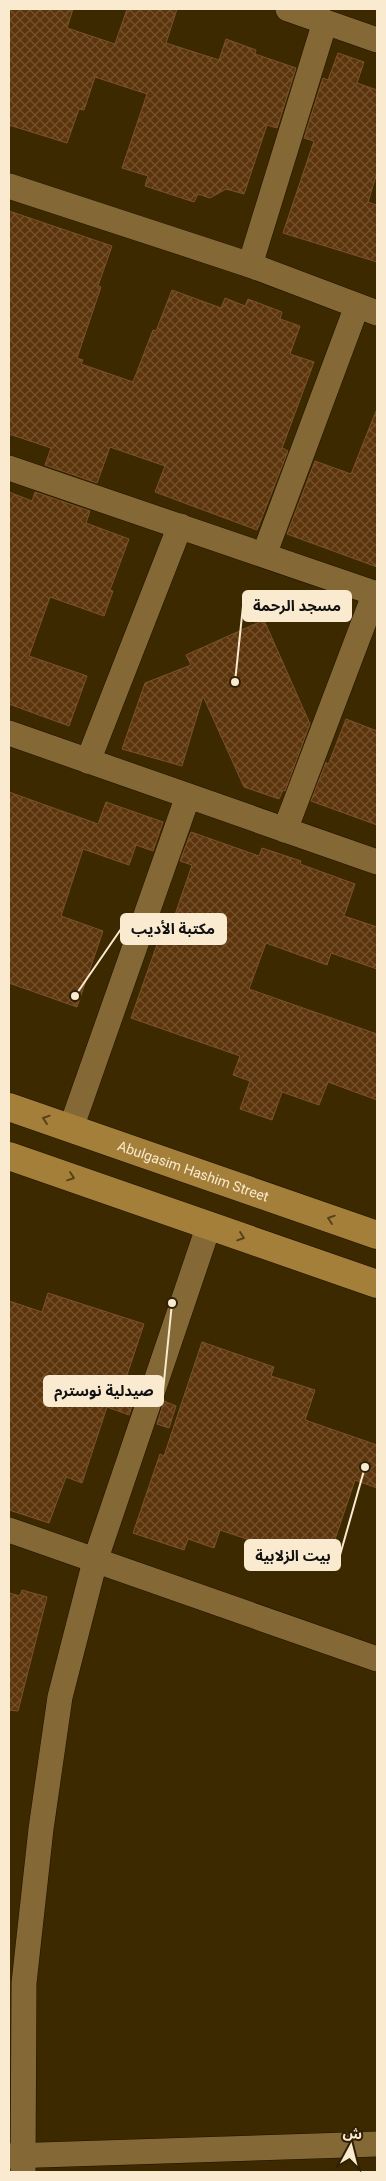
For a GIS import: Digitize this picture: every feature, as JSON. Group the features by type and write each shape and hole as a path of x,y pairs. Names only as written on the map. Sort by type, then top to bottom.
{"main road":[{"name":"Abulgasim Hashim Street","path":"9,1107 377,1235"},
{"path":"9,1156 377,1284"}],"street":[{"path":"288,9 377,40"},
{"path":"250,265 326,22"},
{"path":"9,186 250,265 367,309 264,555"},
{"path":"9,468 376,593 285,830"},
{"path":"88,761 180,526"},
{"path":"9,733 377,862"},
{"path":"71,1128 188,796"},
{"path":"209,1225 95,1561 60,1698 41,1829 24,1983 18,2162 377,2144"},
{"path":"9,1530 377,1659"}],"building":[{"path":"9,9 73,9 67,28 115,44 127,9 177,9 166,43 219,60 226,39 256,50 255,54 296,68 277,128 267,125 244,194 226,189 210,198 198,194 194,202 145,186 148,176 122,168 147,94 95,77 84,110 79,109 67,143 9,125"},
{"path":"338,53 364,62 357,83 377,90 377,173 368,202 377,205 377,262 283,233 314,141 304,138 323,78 328,80"},
{"path":"9,211 112,246 98,286 101,287 77,358 83,360 81,364 133,382 153,330 156,331 172,290 221,308 225,298 245,306 248,299 282,312 280,319 300,326 290,354 314,362 282,448 288,451 257,530 155,492 165,466 110,447 97,483 45,465 51,448 9,434"},
{"path":"376,411 377,567 287,534 315,461 351,474"},
{"path":"9,492 32,501 35,492 90,511 86,523 129,539 110,590 113,591 104,616 50,597 29,656 87,676 69,726 9,704"},
{"path":"264,620 310,724 285,791 283,790 279,799 244,787 203,696 182,766 122,749 145,683 191,665 186,655"},
{"path":"346,719 377,731 377,825 311,801 326,762 328,765"},
{"path":"9,792 98,824 106,802 163,822 153,851 136,845 129,865 83,849 61,916 103,931 77,1007 9,983"},
{"path":"191,832 259,856 262,848 301,861 300,864 355,884 344,916 377,927 377,969 331,953 327,965 266,943 249,989 377,1034 377,1100 328,1082 319,1105 282,1092 272,1120 240,1109 250,1081 233,1075 240,1056 131,1018 159,939 166,941 192,865 180,861"},
{"path":"48,1293 144,1324 123,1387 137,1392 129,1415 107,1407 82,1483 66,1477 49,1523 9,1510 9,1301 42,1312"},
{"path":"202,1342 274,1367 271,1376 315,1390 305,1420 377,1445 377,1488 355,1480 326,1566 220,1530 214,1548 188,1539 184,1550 133,1533 160,1454 164,1456"},
{"path":"164,1401 176,1406 169,1428 157,1424"},
{"path":"22,1590 47,1597 18,1711 9,1710 9,1593 20,1596"}],"place":[{"name":"مسجد الرحمة","path":"235,682"},
{"name":"مكتبة الأديب","path":"75,996"},
{"name":"صيدلية نوسترم","path":"172,1303"},
{"name":"بيت الزلابية","path":"365,1467"}]}
